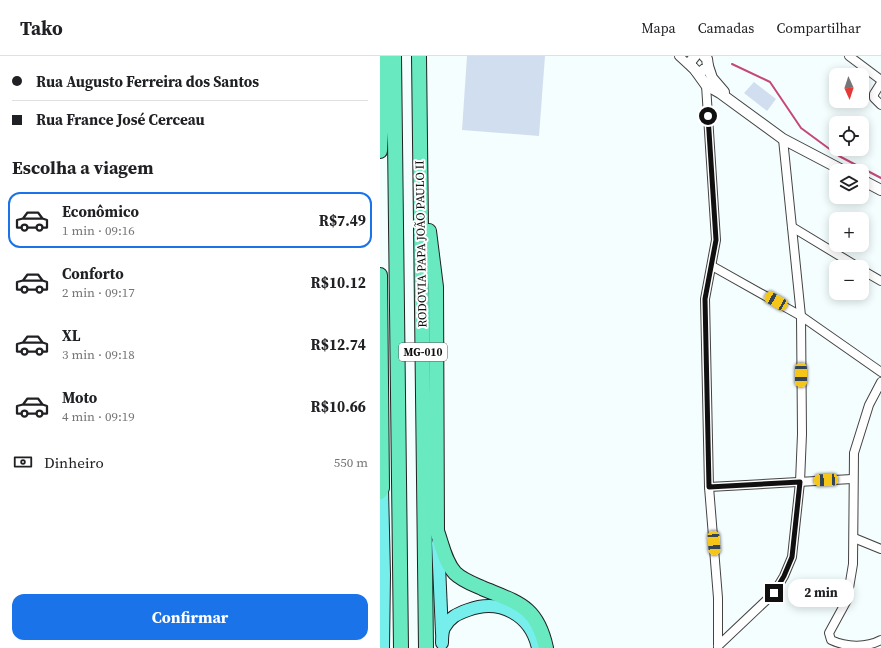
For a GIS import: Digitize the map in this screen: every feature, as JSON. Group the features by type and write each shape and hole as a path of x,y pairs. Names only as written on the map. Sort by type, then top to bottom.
{"highway":[{"path":"380,151 386,56"},
{"name":"RODOVIA PAPA JOÃO PAULO II","path":"394,56 401,648"},
{"name":"RODOVIA PAPA JOÃO PAULO II","path":"419,56 426,648"},
{"path":"420,151 436,287 437,531 447,560 456,573 471,583 520,604 528,610 539,623 546,648"},
{"path":"380,275 381,490"}],"main road":[{"path":"381,490 383,648"},
{"path":"437,531 441,585 442,645"},
{"path":"442,645 443,629 454,615 486,605 504,608 522,618 534,634 538,648"}],"street":[{"path":"679,56 732,101 784,139 831,164"},
{"path":"694,69 691,61 695,56"},
{"path":"849,56 881,82 874,94 874,98 881,105"},
{"path":"694,69 703,71 707,60"},
{"path":"707,60 716,240 705,299 709,487 718,598 718,647"},
{"path":"718,647 774,593 784,576 792,557 800,482 802,434 801,316 784,139"},
{"path":"869,184 881,190"},
{"path":"792,227 846,260"},
{"path":"712,266 801,316 881,372"},
{"path":"869,274 881,281"},
{"path":"881,382 869,405 854,453 852,479 854,538 853,564 847,600 829,633 831,640 844,646 858,646 881,640"},
{"path":"709,487 852,479"},
{"path":"854,538 881,549"}],"shaded area":[{"path":"467,56 545,56 539,136 462,130"},
{"path":"754,82 776,99 767,111 744,93"}],"waterway":[{"path":"732,64 770,82 801,128 839,156 881,178"}],"route":[{"path":"708,116 716,240 705,299 709,487 800,482 792,557 784,576 774,593"}]}
